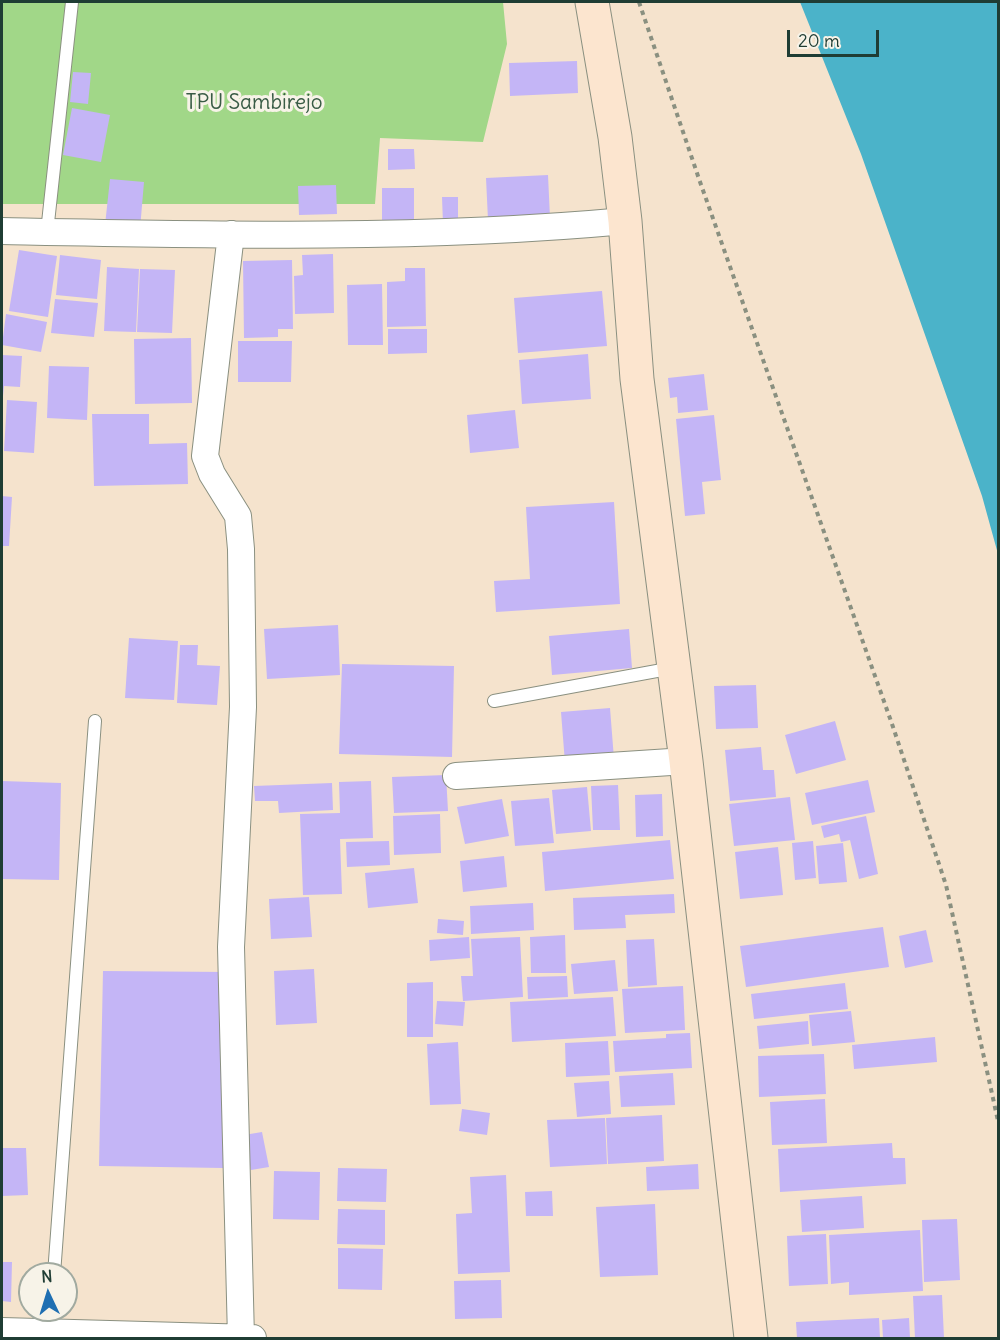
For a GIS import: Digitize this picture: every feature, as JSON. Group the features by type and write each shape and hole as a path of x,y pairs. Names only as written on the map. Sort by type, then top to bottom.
{"main road":[{"path":"592,2 615,137 625,221 637,379 686,761 751,1338"}],"street":[{"path":"2,231 231,234 520,231 625,221"},
{"path":"231,234 205,456 238,516 241,549 243,707 231,947 241,1338"},
{"path":"456,776 686,761"},
{"path":"2,1331 52,1327 253,1338"}],"lane":[{"path":"47,232 72,2"},
{"path":"494,701 674,668"},
{"path":"55,1262 95,721"}],"path":[{"path":"639,2 699,179 892,724 946,885 999,1121"}],"green space":[{"name":"TPU Sambirejo","path":"2,2 503,2 507,44 483,142 380,138 375,204 2,204"}],"water":[{"path":"800,2 998,2 998,554 982,496 861,154"}],"building":[{"path":"577,61 578,93 510,96 509,63"},
{"path":"73,72 91,73 88,104 70,102"},
{"path":"72,108 110,115 101,162 63,155"},
{"path":"388,149 414,149 415,169 388,170"},
{"path":"548,175 550,218 488,220 486,178"},
{"path":"110,179 144,182 140,229 105,225"},
{"path":"336,185 337,214 299,215 298,186"},
{"path":"382,188 414,188 414,220 382,221"},
{"path":"442,197 458,197 458,224 443,224"},
{"path":"19,250 57,256 48,317 9,311"},
{"path":"333,254 334,313 295,314 294,276 303,275 302,255"},
{"path":"60,255 101,260 97,299 56,295"},
{"path":"292,260 293,329 278,329 278,337 244,338 243,261"},
{"path":"107,267 139,269 136,332 104,331"},
{"path":"405,268 425,268 426,326 387,327 387,282 405,281"},
{"path":"140,269 175,270 172,333 137,332"},
{"path":"382,284 383,345 348,345 347,285"},
{"path":"602,291 607,346 518,353 514,298"},
{"path":"55,299 98,303 94,337 51,333"},
{"path":"6,314 47,322 41,352 2,345"},
{"path":"388,329 427,329 427,353 388,354"},
{"path":"191,338 192,403 135,404 134,339"},
{"path":"238,341 292,341 291,382 238,382"},
{"path":"588,354 591,399 522,404 519,360"},
{"path":"2,355 22,356 20,387 4,386 3,396"},
{"path":"49,366 89,367 87,420 47,418"},
{"path":"704,374 708,410 678,413 677,397 670,398 668,378"},
{"path":"7,400 37,402 34,453 4,451"},
{"path":"515,410 519,448 470,453 467,415"},
{"path":"92,414 149,414 149,444 187,443 188,484 94,486"},
{"path":"714,415 721,480 702,482 705,514 685,516 676,419"},
{"path":"2,496 12,497 9,546 2,546"},
{"path":"614,502 620,604 496,612 494,581 530,579 526,507"},
{"path":"338,625 340,675 267,679 264,629"},
{"path":"629,629 632,668 552,675 549,636"},
{"path":"129,638 178,641 174,700 125,698"},
{"path":"180,645 198,645 197,665 220,666 217,705 177,703"},
{"path":"342,664 454,666 452,757 339,754"},
{"path":"756,685 758,728 716,729 714,686"},
{"path":"610,708 614,759 565,763 561,712"},
{"path":"835,721 846,760 796,774 785,735"},
{"path":"761,747 763,770 774,770 776,797 730,801 725,750"},
{"path":"446,775 448,811 394,813 392,777"},
{"path":"868,780 875,812 812,825 805,793"},
{"path":"2,781 61,783 59,880 2,879"},
{"path":"371,781 373,838 340,839 342,894 303,895 300,814 340,813 339,782"},
{"path":"332,783 333,810 279,813 278,801 255,801 254,786"},
{"path":"618,785 620,830 593,830 591,786"},
{"path":"587,787 591,831 556,834 552,790"},
{"path":"662,794 663,836 636,837 635,795"},
{"path":"790,797 795,840 734,846 729,804"},
{"path":"549,798 554,843 515,846 511,801"},
{"path":"502,799 509,836 465,844 457,807"},
{"path":"440,814 441,853 394,855 393,816"},
{"path":"866,816 878,874 859,879 850,840 841,842 839,834 824,838 821,826"},
{"path":"670,840 674,879 545,891 542,852"},
{"path":"389,841 390,865 347,867 346,842"},
{"path":"813,841 816,878 795,880 792,843"},
{"path":"843,843 847,882 819,884 816,846"},
{"path":"778,847 783,895 740,899 735,852"},
{"path":"504,856 507,887 463,892 460,861"},
{"path":"414,868 418,903 368,908 365,873"},
{"path":"674,894 675,913 625,915 626,928 574,930 573,898"},
{"path":"309,897 312,937 271,939 269,899"},
{"path":"533,903 534,930 471,934 470,906"},
{"path":"438,919 464,921 463,935 437,933"},
{"path":"883,927 889,967 746,987 740,946"},
{"path":"926,930 933,962 905,968 899,936"},
{"path":"565,935 566,973 531,973 530,937"},
{"path":"469,937 470,958 430,961 429,940"},
{"path":"520,937 523,997 463,1001 461,976 473,976 471,939"},
{"path":"654,939 657,985 628,987 626,940"},
{"path":"615,960 618,991 574,994 571,964"},
{"path":"314,969 317,1023 276,1025 274,971"},
{"path":"103,971 227,972 223,1168 99,1166"},
{"path":"567,976 568,997 528,999 527,977"},
{"path":"433,982 433,1037 407,1037 407,983"},
{"path":"845,983 848,1009 754,1019 751,994"},
{"path":"683,986 685,1030 625,1033 622,989"},
{"path":"613,997 616,1036 512,1042 510,1002"},
{"path":"437,1001 465,1002 463,1026 435,1024"},
{"path":"851,1011 855,1042 812,1046 809,1015"},
{"path":"808,1021 809,1044 759,1049 757,1026"},
{"path":"690,1033 692,1068 615,1072 613,1041 666,1038 666,1034"},
{"path":"935,1037 937,1062 854,1069 852,1045"},
{"path":"608,1041 610,1075 566,1077 565,1043"},
{"path":"458,1042 461,1104 430,1105 427,1044"},
{"path":"824,1054 826,1094 759,1097 758,1056"},
{"path":"673,1073 675,1105 621,1107 619,1076"},
{"path":"609,1081 611,1114 577,1117 574,1083"},
{"path":"825,1099 827,1143 772,1145 770,1102"},
{"path":"462,1109 490,1113 487,1135 459,1131"},
{"path":"662,1115 664,1161 608,1164 606,1118"},
{"path":"605,1118 607,1164 550,1167 547,1120"},
{"path":"262,1132 269,1167 251,1170 244,1135"},
{"path":"892,1143 893,1158 905,1158 906,1184 780,1192 778,1149"},
{"path":"2,1148 26,1148 28,1195 2,1196"},
{"path":"698,1164 699,1189 647,1191 646,1167"},
{"path":"338,1168 387,1169 386,1202 337,1201"},
{"path":"274,1171 320,1172 319,1220 273,1219"},
{"path":"506,1175 510,1272 458,1274 456,1214 472,1213 470,1177"},
{"path":"552,1191 553,1216 526,1216 525,1192"},
{"path":"862,1196 864,1228 802,1232 800,1200"},
{"path":"655,1204 658,1275 600,1277 596,1207"},
{"path":"338,1209 385,1210 385,1245 337,1244"},
{"path":"957,1219 960,1280 924,1282 922,1220"},
{"path":"920,1230 923,1291 849,1295 849,1282 831,1284 829,1235"},
{"path":"826,1234 828,1284 789,1286 787,1236"},
{"path":"338,1248 383,1249 382,1290 338,1289"},
{"path":"2,1262 12,1262 11,1302 2,1301"},
{"path":"501,1280 502,1318 455,1319 454,1281"},
{"path":"942,1295 944,1338 915,1338 913,1296"},
{"path":"879,1318 880,1338 797,1338 796,1322"},
{"path":"909,1318 910,1338 883,1338 882,1320"}]}
